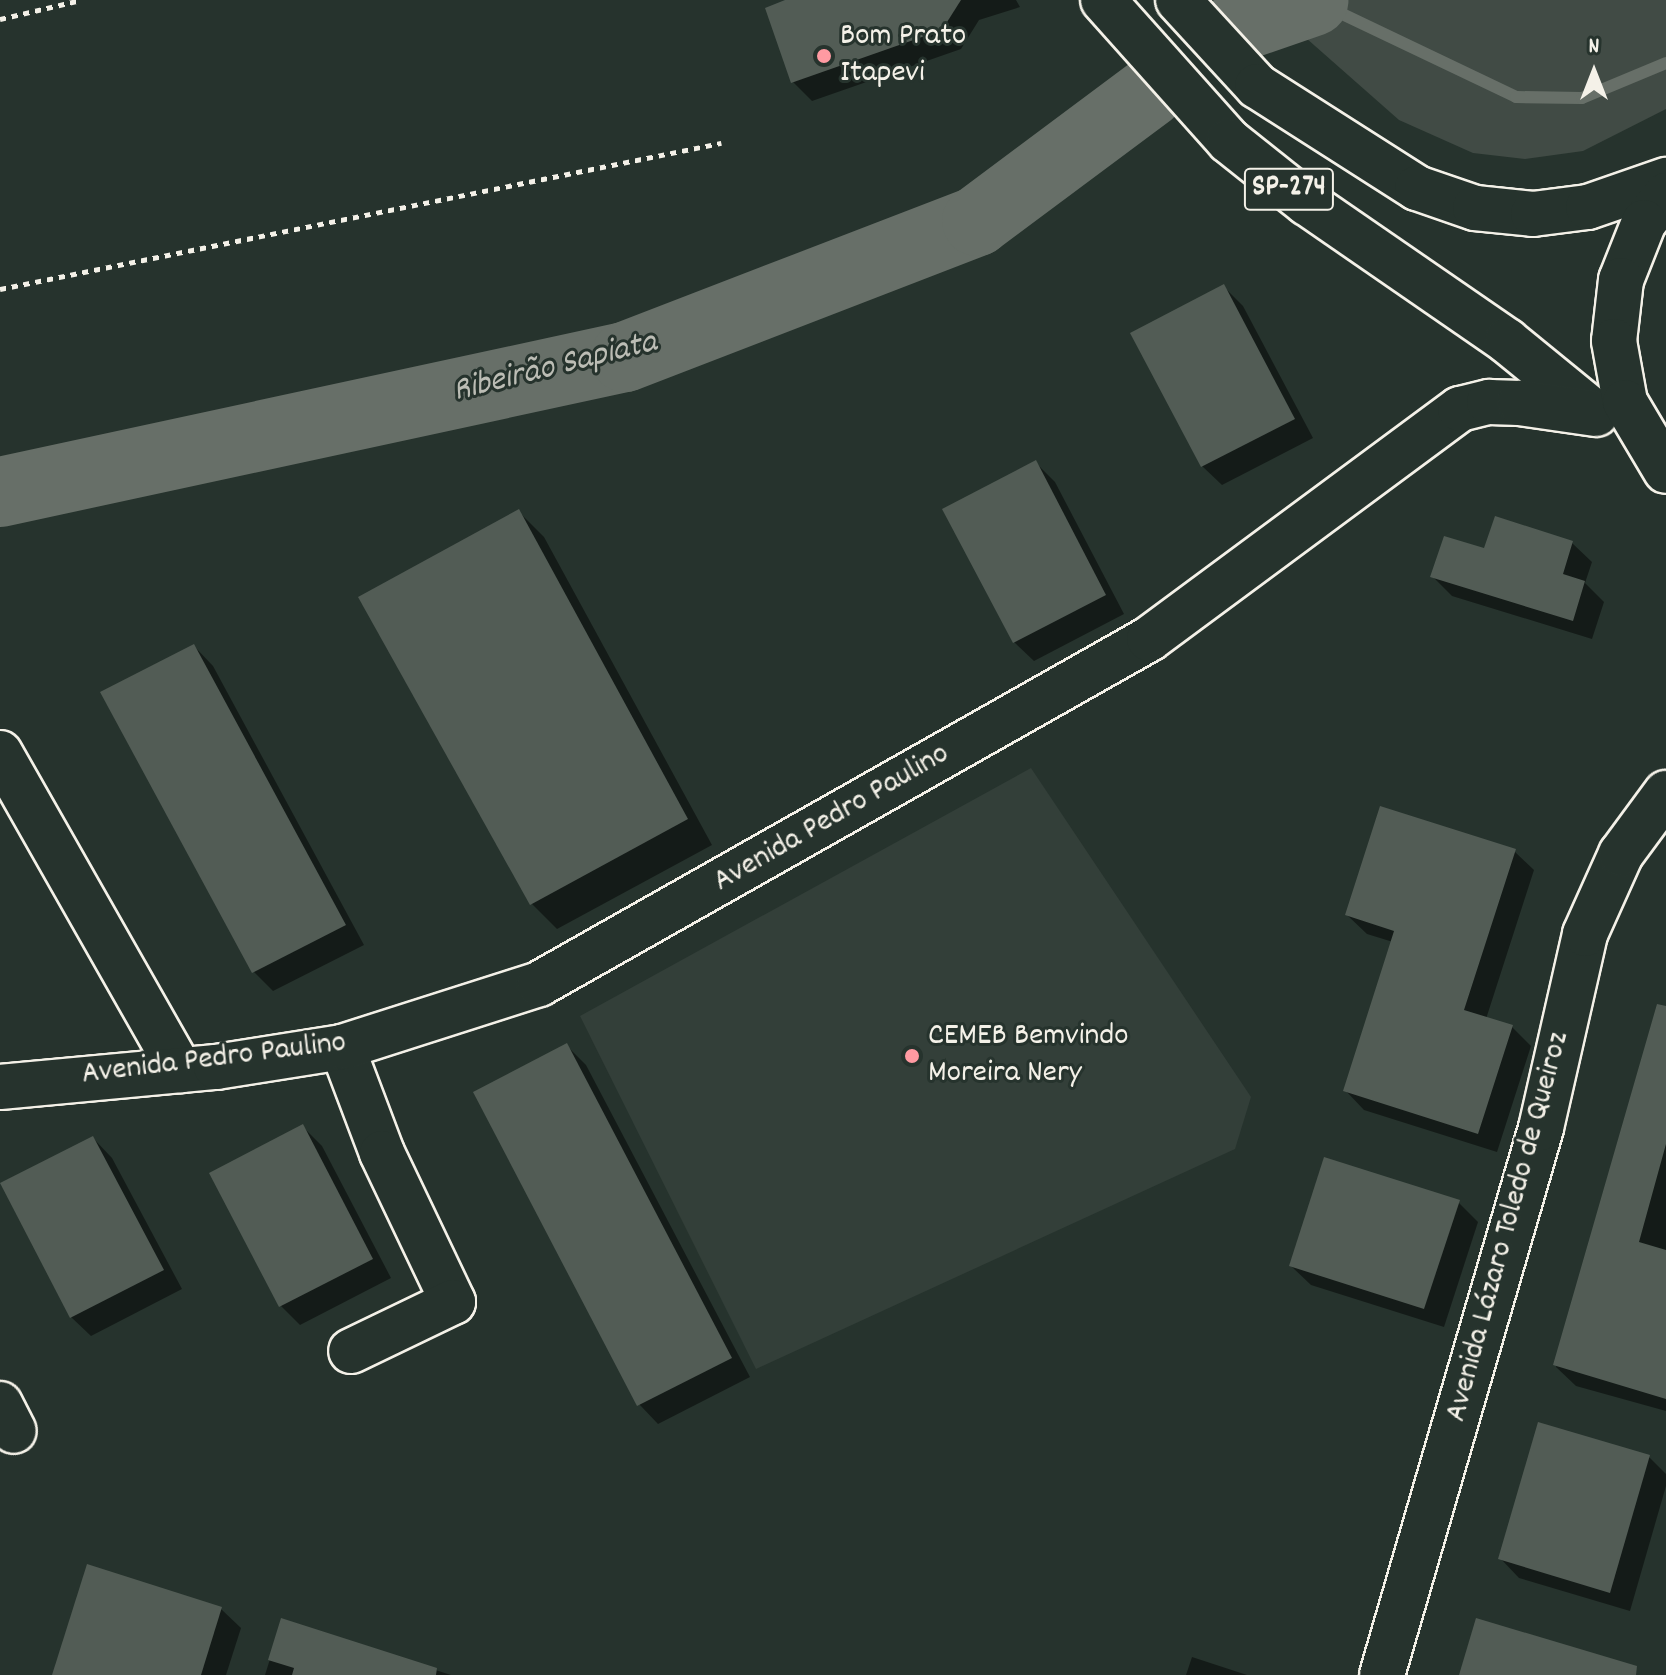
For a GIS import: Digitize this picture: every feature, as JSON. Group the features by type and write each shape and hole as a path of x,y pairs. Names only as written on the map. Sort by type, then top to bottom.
{"main road":[{"name":"SP-274","path":"1103,0 1229,141 1307,203 1507,341 1660,464"},
{"name":"SP-274","path":"1178,0 1257,86 1417,188 1475,208 1533,214 1588,207 1666,180"},
{"path":"1660,464 1625,402 1614,341 1621,280 1644,222 1666,195"},
{"name":"Avenida Pedro Paulino","path":"0,1087 180,1070 342,1047 539,984 1149,639 1460,409 1520,403 1596,414"},
{"path":"0,753 180,1070"},
{"name":"Avenida Lázaro Toledo de Queiroz","path":"1382,1675 1541,1128 1585,934 1621,854 1666,793"},
{"path":"342,1047 382,1153 453,1302 351,1351"}],"path":[{"path":"0,19 81,0"},
{"path":"0,289 721,143"}],"shaded area":[{"path":"1263,0 1666,0 1666,109 1583,151 1525,159 1473,153 1399,120"},
{"name":"CEMEB Bemvindo Moreira Nery","path":"1031,768 1251,1097 1235,1149 756,1369 580,1016"}],"building":[{"name":"Bom Prato Itapevi","path":"785,0 961,0 942,30 791,83 765,8"},
{"path":"1224,284 1295,419 1201,467 1130,333"},
{"path":"1036,460 1106,595 1013,643 942,509"},
{"path":"519,509 688,819 530,905 358,597"},
{"path":"1495,516 1573,541 1563,574 1585,581 1573,621 1430,577 1444,536 1484,548"},
{"path":"194,644 346,925 252,973 100,692"},
{"path":"1380,806 1516,849 1464,1010 1513,1025 1478,1134 1343,1091 1394,931 1345,915"},
{"path":"1657,1004 1666,1006 1666,1144 1639,1242 1666,1250 1666,1399 1553,1365"},
{"path":"567,1043 732,1358 637,1406 473,1092"},
{"path":"303,1124 373,1259 279,1307 209,1173"},
{"path":"93,1136 164,1270 70,1318 0,1183"},
{"path":"1324,1157 1460,1200 1424,1309 1289,1266"},
{"path":"1538,1422 1650,1455 1610,1593 1498,1559"},
{"path":"87,1564 222,1607 201,1675 52,1675"},
{"path":"281,1618 437,1668 436,1675 292,1675 294,1668 268,1660"},
{"path":"1476,1618 1637,1666 1636,1675 1459,1675"}],"waterway":[{"path":"1313,0 1516,97 1582,98 1666,63"},
{"name":"Ribeirão Sapiata","path":"1235,28 1313,1"},
{"name":"Ribeirão Sapiata","path":"0,492 625,357 977,221 1150,92"}],"place":[{"name":"Bom Prato Itapevi","path":"824,56"},
{"name":"CEMEB Bemvindo Moreira Nery","path":"912,1056"}]}
